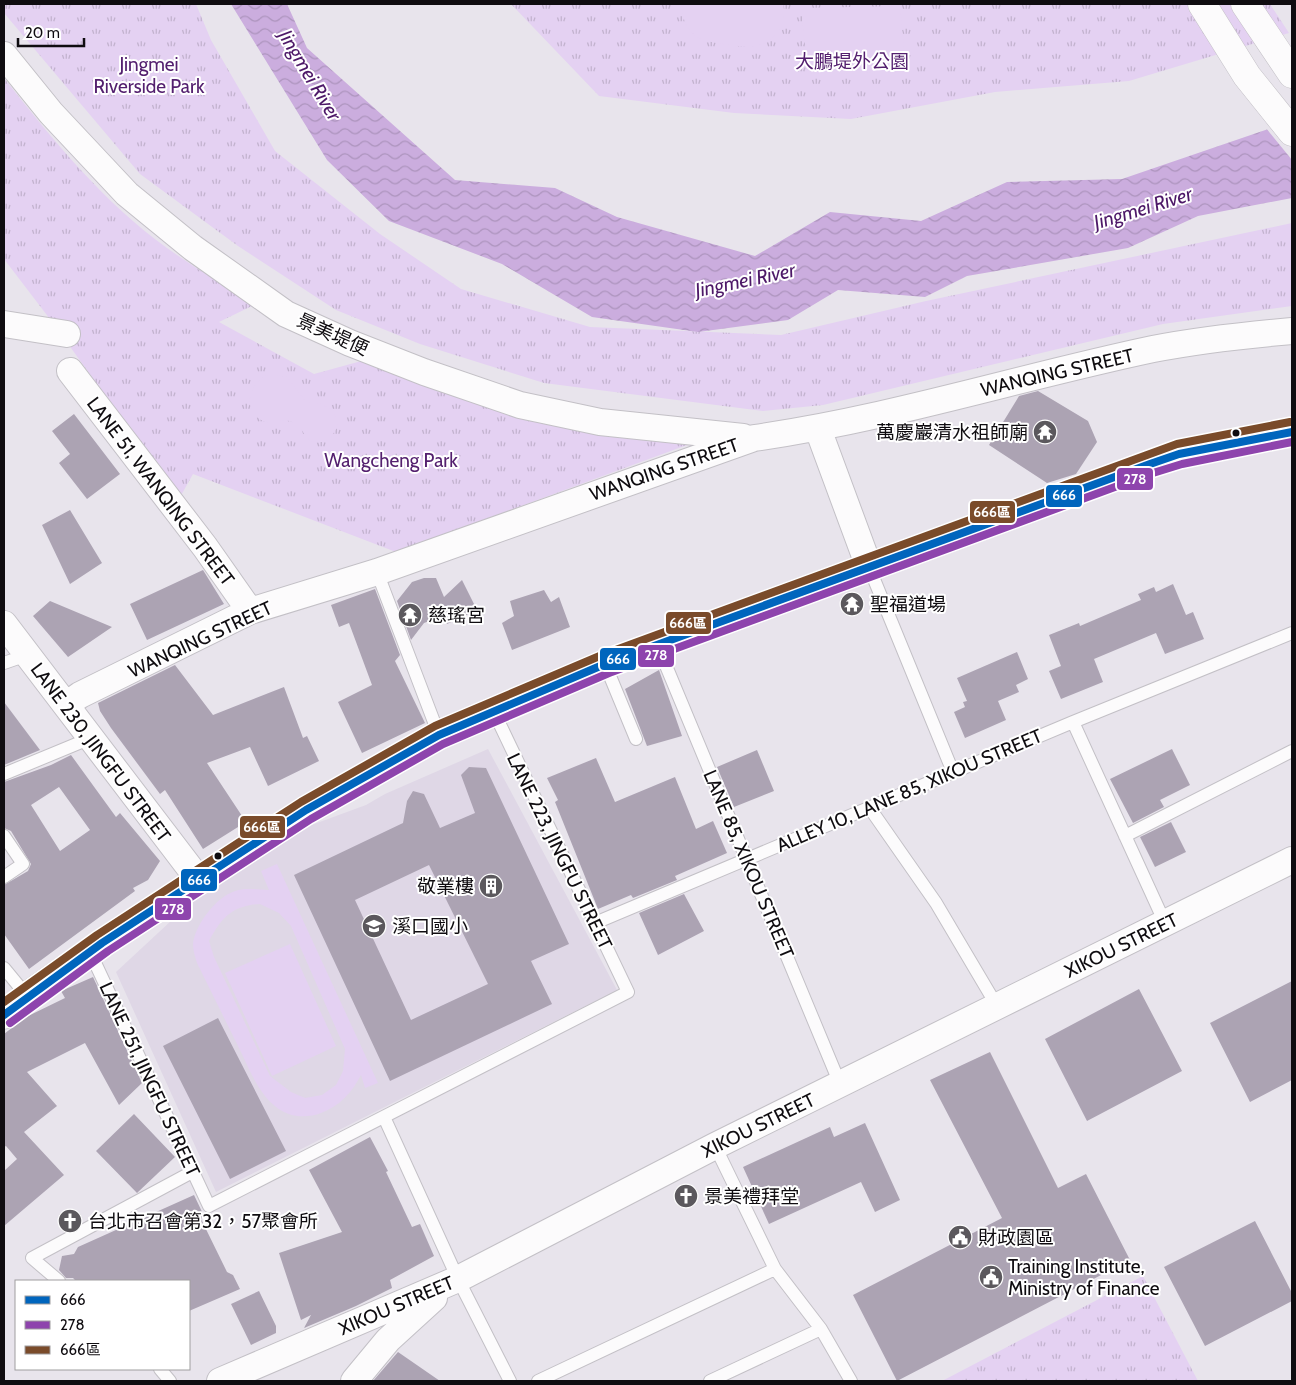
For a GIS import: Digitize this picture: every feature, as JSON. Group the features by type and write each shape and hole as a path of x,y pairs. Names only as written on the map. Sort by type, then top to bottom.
{"main road":[{"path":"1202,4 1247,76 1292,132"},
{"path":"1245,4 1292,74"},
{"path":"4,1015 27,996 90,952 306,810 439,735 493,710 657,644 1179,454 1292,432"}],"street":[{"name":"景美堤便","path":"4,55 51,113 127,194 192,248 286,314 350,343 424,372 520,405 600,422 685,433 754,438"},
{"path":"4,324 67,334"},
{"name":"WANQING STREET","path":"66,705 80,695 250,611 377,572 754,438 818,429 1154,349 1227,337 1292,331"},
{"name":"LANE 51, WANQING STREET","path":"70,371 205,547 250,611"},
{"path":"818,429 869,567"},
{"name":"LANE 230, JINGFU STREET","path":"4,624 15,659 66,705 199,880"},
{"name":"XIKOU STREET","path":"220,1381 458,1279 715,1146 1292,862"},
{"path":"354,1381 367,1363 406,1322 458,1279"}],"lane":[{"path":"869,567 953,772"},
{"path":"377,572 439,735"},
{"name":"ALLEY 10, LANE 85, XIKOU STREET","path":"595,923 746,858 1292,633"},
{"name":"LANE 85, XIKOU STREET","path":"657,644 840,1084"},
{"path":"605,664 636,739"},
{"name":"LANE 223, JINGFU STREET","path":"384,1117 628,992 493,710"},
{"path":"1073,722 1165,923"},
{"path":"4,774 91,738"},
{"path":"1125,836 1292,752"},
{"path":"869,807 936,903 997,1006"},
{"path":"4,836 23,864 4,877"},
{"name":"LANE 251, JINGFU STREET","path":"90,952 209,1206 384,1117"},
{"path":"4,968 27,996"},
{"path":"384,1117 458,1279 510,1381"},
{"path":"715,1146 775,1269 821,1329 851,1381"},
{"path":"58,1280 32,1258 194,1171"},
{"path":"538,1381 775,1269"},
{"path":"710,1381 821,1329"},
{"path":"161,1370 170,1381"}],"shaded area":[{"name":"溪口國小","path":"488,749 617,990 216,1192 116,972 214,881 287,834 366,805 385,794"}],"green space":[{"name":"Jingmei Riverside Park","path":"4,4 196,4 211,40 275,151 380,234 461,289 590,327 781,335 926,301 1292,223 1292,306 1163,324 823,405 763,411 544,383 420,344 336,310 238,246 140,174 4,13"},
{"name":"大鵬堤外公園","path":"511,4 1270,4 1289,33 1129,81 995,92 851,119 734,113 599,96"},
{"path":"682,4 783,4 784,11 781,25 773,37 761,44 746,47 710,42 695,35 691,32 684,19"},
{"path":"900,6 906,72 808,74 801,8"},
{"name":"Wangcheng Park","path":"4,78 60,147 100,191 122,211 167,248 254,305 219,322 314,374 365,360 614,435 687,445 396,552 193,474 179,499 56,327 4,259"},
{"path":"270,374 287,377 306,402 321,404 334,411 338,426 330,439 314,442 295,423 289,421 267,422 256,416 252,410 250,396 257,383"},
{"path":"277,864 378,1083 365,1088 361,1075 354,1087 340,1102 328,1110 315,1115 297,1116 285,1113 275,1106 263,1093 250,1071 194,954 193,944 202,920 221,899 239,890 269,890 261,871","holes":["260,904 279,913 291,926 345,1049 343,1071 336,1085 322,1095 305,1098 291,1092 270,1076 214,957 209,941 223,919 242,907"]},
{"path":"290,944 336,1046 272,1076 225,973"},
{"path":"1143,1276 1198,1381 942,1381"}],"water":[{"name":"Jingmei River","path":"231,4 287,4 307,48 455,180 555,188 617,217 755,256 830,212 921,221 1007,182 1122,179 1292,121 1292,198 1198,216 1128,248 967,276 925,297 838,290 788,320 698,332 592,317 502,264 389,221 327,160"}],"pier":[{"path":"1292,118 1292,160 1265,127"}],"building":[{"name":"萬慶巖清水祖師廟","path":"1038,391 1088,421 1097,442 1076,474 1047,483 989,445 1019,396"},
{"path":"74,414 120,474 87,499 59,463 70,454 52,431"},
{"path":"70,510 102,563 70,584 42,525"},
{"path":"203,570 224,604 147,640 130,604"},
{"path":"424,578 436,578 444,597 462,580 477,610 447,624 443,616 424,623 411,640 397,601 412,582"},
{"path":"1173,584 1186,615 1193,612 1204,639 1165,654 1156,633 1094,659 1103,682 1061,699 1049,671 1061,666 1049,635 1079,623 1080,626 1141,600 1138,594 1154,587 1156,592"},
{"path":"375,589 400,655 395,661 425,723 362,753 338,702 372,685 349,623 339,627 331,605"},
{"path":"544,590 551,602 559,597 570,627 512,650 502,623 514,616 510,601"},
{"path":"50,601 112,627 68,657 33,616"},
{"path":"1017,652 1028,679 1016,685 1019,692 998,701 1006,720 965,738 954,712 965,707 963,702 967,701 957,678"},
{"path":"175,665 213,715 284,687 303,738 307,736 319,761 268,786 250,747 207,763 246,822 203,849 165,790 160,794 111,728 100,711 98,703"},
{"path":"659,670 682,736 647,746 625,689"},
{"path":"4,702 40,750 4,765"},
{"path":"1172,749 1190,785 1160,800 1164,807 1133,823 1110,779"},
{"path":"757,750 774,791 734,807 717,767"},
{"path":"71,755 116,817 120,813 160,861 148,880 133,888 135,891 29,969 4,934 4,885 28,871 31,864 11,831 4,828 4,782 51,765","holes":["59,787 90,830 60,851 31,805"]},
{"path":"596,758 615,802 675,777 696,829 713,821 727,853 675,876 677,880 633,898 631,895 598,909 555,802 558,800 547,778"},
{"path":"469,767 486,768 569,944 531,961 552,1004 390,1081 294,875 403,823 407,801 413,791 424,794 440,828 475,813 461,775","holes":["429,865 488,984 411,1020 355,900"]},
{"path":"1171,822 1186,852 1155,867 1140,837"},
{"path":"684,894 704,931 658,955 639,913"},
{"path":"93,977 142,1083 119,1105 85,1043 27,1072 57,1106 24,1132 64,1175 4,1226 4,1171 17,1159 6,1146 4,1147 4,1034 26,1017 65,998 61,991"},
{"path":"1292,981 1292,1080 1250,1102 1210,1023"},
{"path":"1139,989 1182,1071 1087,1121 1045,1039"},
{"path":"218,1018 286,1151 230,1179 163,1046"},
{"name":"Training Institute, Ministry of Finance","path":"990,1052 1058,1188 1086,1174 1130,1260 897,1381 853,1295 1002,1218 930,1080"},
{"path":"134,1114 175,1157 137,1193 96,1151"},
{"path":"865,1123 900,1200 875,1212 861,1182 769,1224 743,1167 830,1127 834,1137"},
{"path":"370,1137 388,1171 386,1172 412,1227 420,1224 434,1256 390,1280 392,1288 304,1328 311,1315 301,1320 279,1253 342,1232 309,1170"},
{"path":"194,1195 204,1216 201,1219 227,1272 233,1275 240,1289 190,1311 190,1280 75,1280 73,1278 66,1278 59,1270 62,1256 74,1254 78,1247"},
{"path":"1255,1221 1292,1293 1292,1301 1205,1346 1164,1267"},
{"path":"259,1291 276,1326 276,1333 251,1345 231,1304"},
{"path":"398,1352 440,1381 373,1381"}],"transit line":[{"name":"666區","path":"4,1002 97,935 301,802 435,726 602,655 1177,444 1290,422"},
{"name":"666","path":"4,1015 102,943 306,810 439,735 605,664 1150,464 1179,454 1292,432"},
{"name":"278","path":"10,1023 108,951 311,819 443,744 609,673 1153,473 1182,464 1292,442"}],"place":[{"name":"萬慶巖清水祖師廟","path":"1045,432"},
{"name":"聖福道場","path":"852,604"},
{"name":"慈瑤宮","path":"410,615"},
{"name":"敬業樓","path":"491,886"},
{"name":"溪口國小","path":"374,926"},
{"name":"景美禮拜堂","path":"686,1196"},
{"name":"台北市召會第32，57聚會所","path":"70,1221"},
{"name":"財政園區","path":"960,1237"},
{"name":"Training Institute, Ministry of Finance","path":"991,1277"}]}
